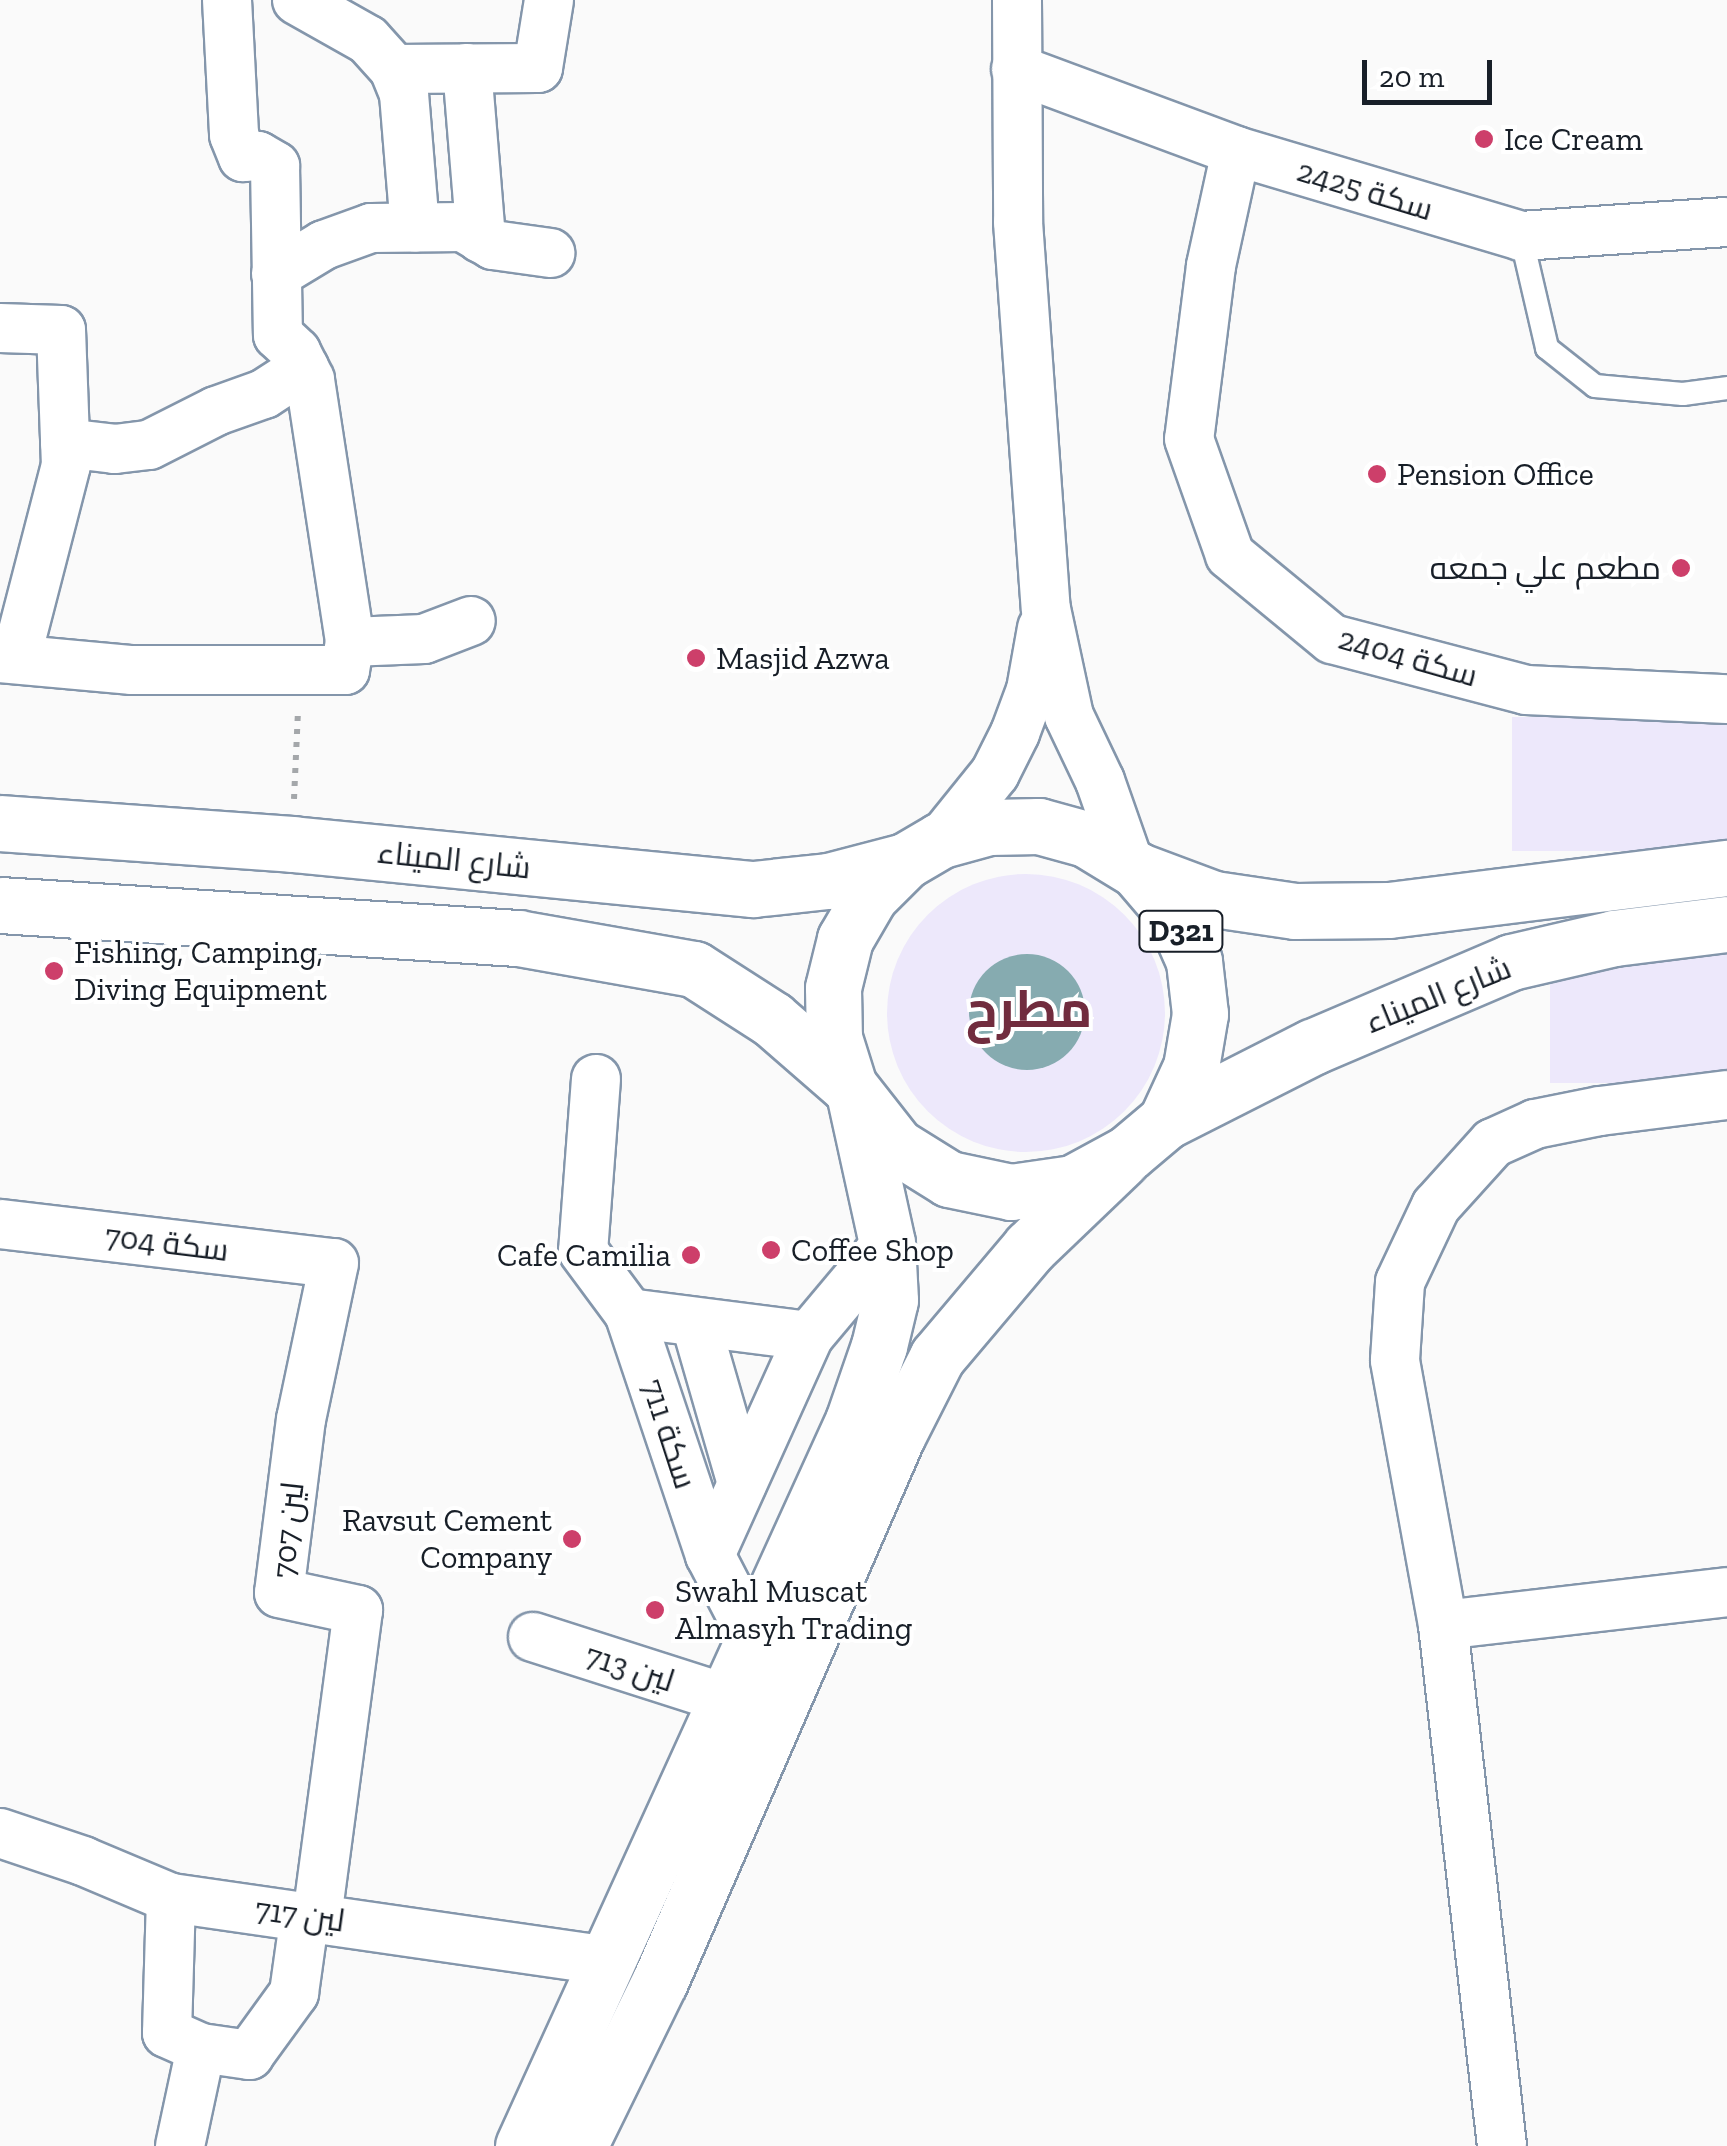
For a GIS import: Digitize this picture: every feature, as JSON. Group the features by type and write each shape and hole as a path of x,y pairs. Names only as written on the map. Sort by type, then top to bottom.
{"main road":[{"name":"شارع الميناء","path":"0,823 292,844 753,889 828,881 923,851"},
{"name":"D321","path":"923,851 989,827 1039,826 1086,838 1133,867 1214,900 1295,912 1388,910 1727,868"},
{"path":"522,2146 754,1640 852,1421 880,1346 890,1300 887,1243 852,1092 834,1038 833,988 845,940 870,896 923,851"},
{"name":"D321","path":"1133,867 1172,911 1194,960 1200,1014 1191,1067 1147,1137"},
{"path":"0,905 518,938 694,969 772,1018 852,1092"},
{"name":"شارع الميناء","path":"852,1092 896,1146 949,1179 1011,1192 1073,1183 1147,1137 1312,1047 1512,962 1614,938 1727,924"},
{"path":"579,2146 601,2122 897,1436 937,1357 1030,1247 1147,1137"}],"street":[{"path":"0,328 61,330 66,464 8,658 132,670 344,670 350,642 310,380 296,352 278,335 275,166 258,156 242,158 237,149 227,0"},
{"path":"298,0 368,40 394,68 404,94 415,228"},
{"path":"394,68 538,68 549,0"},
{"path":"982,0 1016,70"},
{"path":"1016,0 1018,222 1046,610 1069,716 1133,867"},
{"path":"467,68 480,238"},
{"name":"سكة 2425","path":"1016,70 1236,151 1521,236 1727,222"},
{"name":"سكة 2404","path":"1236,151 1212,266 1189,439 1230,555 1332,638 1526,690 1727,700"},
{"path":"276,274 324,245 371,228 463,227 493,245 550,254"},
{"path":"65,443 114,449 149,445 216,411 264,394 304,368"},
{"path":"923,851 995,772 1015,734 1031,690 1046,610"},
{"path":"350,642 424,640 471,620"},
{"name":"711 سكة","path":"596,1080 583,1251 629,1312 710,1556 754,1640"},
{"path":"1502,2146 1443,1625 1394,1360 1400,1282 1436,1206 1492,1143 1535,1124 1600,1111 1727,1095"},
{"name":"سكة 704","path":"0,1224 334,1263"},
{"name":"711 سكة","path":"710,1556 808,1336 887,1243"},
{"name":"لين 707","path":"311,1916 358,1610 279,1593 301,1419 334,1263"},
{"path":"629,1312 808,1336"},
{"name":"711 سكة","path":"696,1324 742,1483"},
{"path":"1443,1625 1727,1592"},
{"name":"713 لين","path":"533,1637 727,1699"},
{"name":"لين 717","path":"0,1833 83,1860 171,1898 609,1960"},
{"path":"171,1898 167,2034 201,2048 250,2055 294,1993 311,1916"},
{"path":"180,2146 201,2048"}],"lane":[{"path":"1521,236 1547,348 1595,386 1683,394 1727,388"}],"path":[{"path":"292,844 299,670"}],"shaded area":[{"path":"1512,717 1727,717 1727,851 1512,851"},
{"path":"1026,874 1053,876 1079,884 1124,915 1155,960 1163,986 1163,1040 1155,1066 1124,1111 1079,1142 1053,1150 1026,1152 999,1150 973,1142 928,1111 897,1066 889,1040 887,1013 889,986 897,960 928,915 973,884 999,876"},
{"path":"1550,949 1727,949 1727,1083 1550,1083"}],"water":[{"path":"1027,954 1049,958 1068,971 1081,990 1085,1012 1081,1034 1068,1053 1049,1066 1027,1070 1005,1066 986,1053 973,1034 969,1012 973,990 986,971 1005,958"}],"place":[{"name":"Ice Cream","path":"1484,139"},
{"name":"Pension Office","path":"1377,474"},
{"name":"مطعم علي جمعه","path":"1681,568"},
{"name":"Masjid Azwa","path":"696,658"},
{"name":"Fishing, Camping, Diving Equipment","path":"54,971"},
{"name":"Coffee Shop","path":"771,1250"},
{"name":"Cafe Camilia","path":"691,1255"},
{"name":"Ravsut Cement Company","path":"572,1539"},
{"name":"Swahl Muscat Almasyh Trading","path":"655,1610"}],"district":[{"name":"مطرح","path":"1029,1010"}]}
